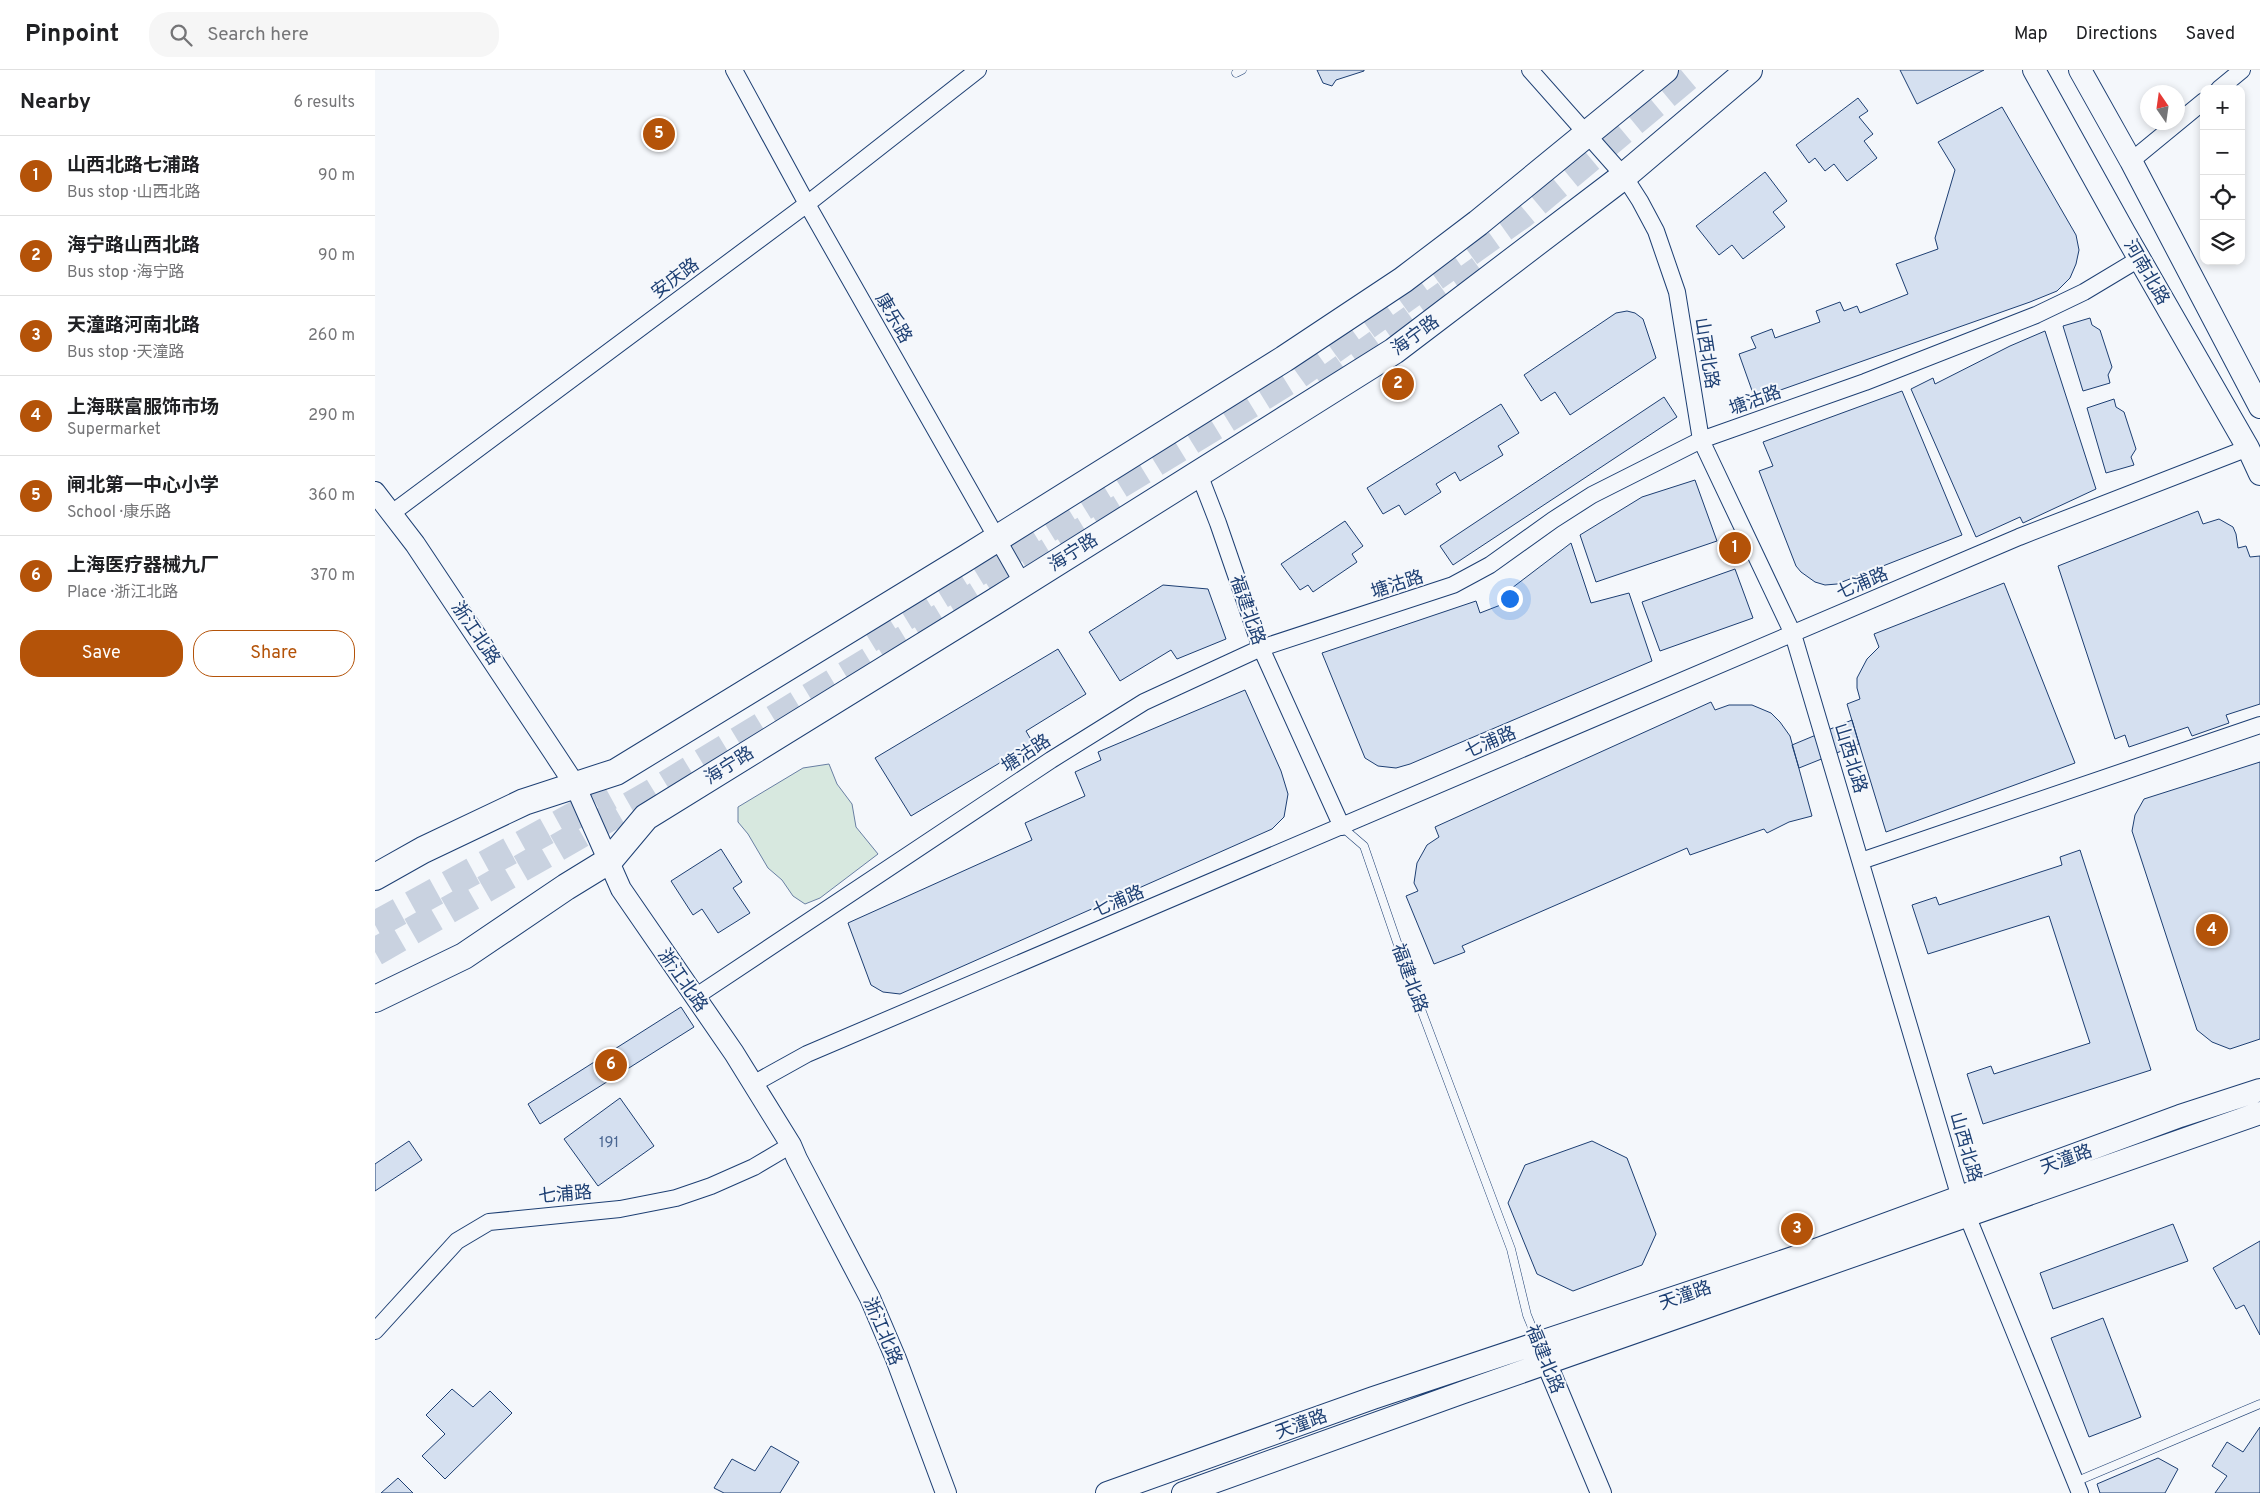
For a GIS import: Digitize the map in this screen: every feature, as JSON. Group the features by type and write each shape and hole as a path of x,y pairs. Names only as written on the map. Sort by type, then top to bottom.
{"main road":[{"path":"375,877 423,850 524,802 616,772 997,538 1361,309 1478,224 1665,70"},
{"name":"海宁路","path":"375,999 464,956 566,887 610,860 646,817 1023,584 1394,351 1624,176 1749,70"},
{"name":"河南北路","path":"2035,70 2139,259 2248,448 2260,474"},
{"name":"河南北路","path":"2080,70 2131,161 2260,407"},
{"name":"天潼路","path":"1963,1207 2180,1116 2260,1090"},
{"name":"天潼路","path":"1183,1493 1802,1255 1963,1207 2260,1113"},
{"name":"天潼路","path":"1107,1493 1373,1398 1542,1354"}],"street":[{"name":"康乐路","path":"734,70 807,204 1023,584"},
{"name":"安庆路","path":"392,513 807,204 978,70"},
{"name":"山西北路","path":"1530,70 1624,176 1656,231 1677,292 1701,440 1793,634 1963,1207 2077,1488"},
{"path":"2224,85 2242,70"},
{"path":"2131,161 2200,104"},
{"name":"塘沽路","path":"695,997 1110,722 1181,684 1261,648 1435,592 1471,577 1593,495 1701,440 1865,382 2036,315 2084,292 2139,259"},
{"name":"七浦路","path":"753,1084 807,1054 2019,537 2248,448"},
{"name":"福建北路","path":"1199,474 1261,648 1342,827"},
{"name":"浙江北路","path":"375,492 392,513 496,663 575,785 610,860 621,889 753,1084 791,1145 877,1312 945,1493"},
{"path":"1861,861 2260,725"},
{"name":"七浦路","path":"375,1331 457,1240 489,1222 620,1209 676,1198 711,1186 753,1167 791,1145"},
{"name":"福建北路","path":"1542,1354 1601,1493"}],"lane":[{"name":"福建北路","path":"1342,827 1364,846 1410,980 1511,1248 1527,1315 1542,1354"},
{"path":"2077,1488 2260,1404"}],"shaded area":[{"path":"829,764 837,784 852,804 856,827 878,854 820,898 805,904 793,896 782,880 768,868 748,834 738,822 738,807 803,768"}],"building":[{"path":"1317,70 1364,71 1336,80 1332,86 1323,83"},
{"path":"1900,70 1984,70 1917,104"},
{"path":"1858,98 1868,111 1859,117 1873,134 1864,141 1877,158 1847,181 1834,164 1825,171 1815,158 1809,163 1796,145"},
{"path":"2002,107 2076,235 2079,250 2070,278 2057,291 2030,302 1755,399 1739,354 1756,348 1751,337 1772,329 1775,338 1820,322 1816,311 1840,302 1844,311 1857,306 1860,313 1908,294 1896,264 1938,249 1935,238 1955,170 1938,142"},
{"path":"1765,172 1787,201 1773,212 1785,227 1743,259 1732,245 1719,255 1696,226"},
{"path":"1627,311 1635,313 1643,319 1656,358 1570,415 1555,392 1541,401 1524,375 1616,313"},
{"path":"2090,318 2092,325 2100,330 2112,367 2108,375 2110,383 2083,391 2063,326"},
{"path":"2045,331 2096,489 2023,523 2020,517 1976,537 1911,389 1933,378 1935,384 2010,346"},
{"path":"1902,391 1962,535 1837,584 1825,585 1815,582 1796,566 1759,471 1773,466 1763,442"},
{"path":"1664,397 1677,417 1453,565 1440,546"},
{"path":"2114,399 2116,407 2124,412 2136,449 2131,457 2134,465 2106,473 2087,408"},
{"path":"1501,404 1519,433 1498,446 1503,455 1460,481 1455,472 1436,484 1441,492 1405,515 1399,505 1383,514 1367,488"},
{"path":"1695,480 1717,541 1596,582 1580,535 1642,497"},
{"path":"2198,511 2203,524 2219,519 2233,527 2238,548 2246,546 2250,557 2260,556 2260,704 2226,715 2229,723 2192,736 2188,727 2129,747 2125,735 2115,739 2058,566"},
{"path":"1345,521 1363,546 1352,554 1357,562 1313,592 1308,585 1300,590 1281,564"},
{"path":"1571,543 1591,603 1629,593 1652,661 1410,764 1396,768 1378,766 1365,758 1322,653 1476,601 1480,613 1516,599 1512,588"},
{"path":"1735,569 1753,618 1660,651 1642,602"},
{"path":"2004,583 2075,763 1886,832 1847,704 1860,699 1857,678 1867,659 1879,647 1874,634"},
{"path":"1163,585 1208,589 1226,639 1177,659 1171,650 1120,681 1089,632"},
{"path":"1058,649 1086,694 1026,731 1033,743 911,816 875,758"},
{"path":"1245,690 1281,771 1288,794 1284,817 1272,829 900,994 883,992 871,985 848,923 1032,840 1025,823 1085,796 1075,772 1101,760 1098,752"},
{"path":"1711,702 1715,710 1729,705 1752,705 1771,713 1780,722 1790,736 1812,816 1789,822 1767,833 1764,829 1690,855 1687,848 1462,946 1465,952 1434,964 1406,896 1418,891 1414,883 1417,863 1427,845 1439,837 1435,827"},
{"path":"1852,720 1859,744 1799,768 1792,745"},
{"path":"2260,762 2260,1039 2230,1049 2212,1042 2197,1030 2132,831 2135,815 2144,799"},
{"path":"721,849 742,882 733,888 750,913 718,933 702,909 693,915 671,881"},
{"path":"2080,850 2151,1070 1983,1124 1967,1074 1991,1066 1994,1074 2090,1043 2049,916 1928,954 1912,905 1936,897 1939,905 2062,865 2060,857"},
{"path":"681,1007 694,1027 540,1124 528,1104"},
{"path":"620,1098 654,1146 598,1186 564,1139"},
{"path":"409,1141 422,1160 375,1191 375,1164"},
{"path":"1592,1141 1627,1158 1656,1234 1642,1265 1573,1291 1537,1274 1508,1203 1525,1165"},
{"path":"2173,1224 2188,1261 2053,1309 2040,1273"},
{"path":"2260,1241 2260,1335 2244,1305 2236,1309 2213,1268"},
{"path":"2103,1318 2141,1417 2089,1437 2051,1338"},
{"path":"452,1389 473,1407 490,1391 512,1413 445,1479 422,1456 445,1434 426,1415"},
{"path":"2260,1427 2260,1493 2215,1493 2227,1476 2212,1466 2227,1442 2243,1452"},
{"path":"771,1446 799,1462 780,1493 724,1493 714,1488 732,1459 755,1471"},
{"path":"2158,1458 2178,1469 2165,1493 2100,1493 2097,1484"},
{"path":"398,1478 413,1493 381,1493"}],"tunnel":[{"path":"869,639 1298,375 1523,214 1696,70"},
{"path":"1321,384 1489,263"},
{"path":"375,952 647,796 1127,504"},
{"path":"375,925 610,796"}],"place":[{"name":"闸北第一中心小学","path":"659,134"},
{"name":"海宁路山西北路","path":"1398,384"},
{"name":"山西北路七浦路","path":"1735,548"},
{"name":"上海联富服饰市场","path":"2212,930"},
{"name":"上海医疗器械九厂","path":"611,1065"},
{"name":"天潼路河南北路","path":"1797,1229"}]}
